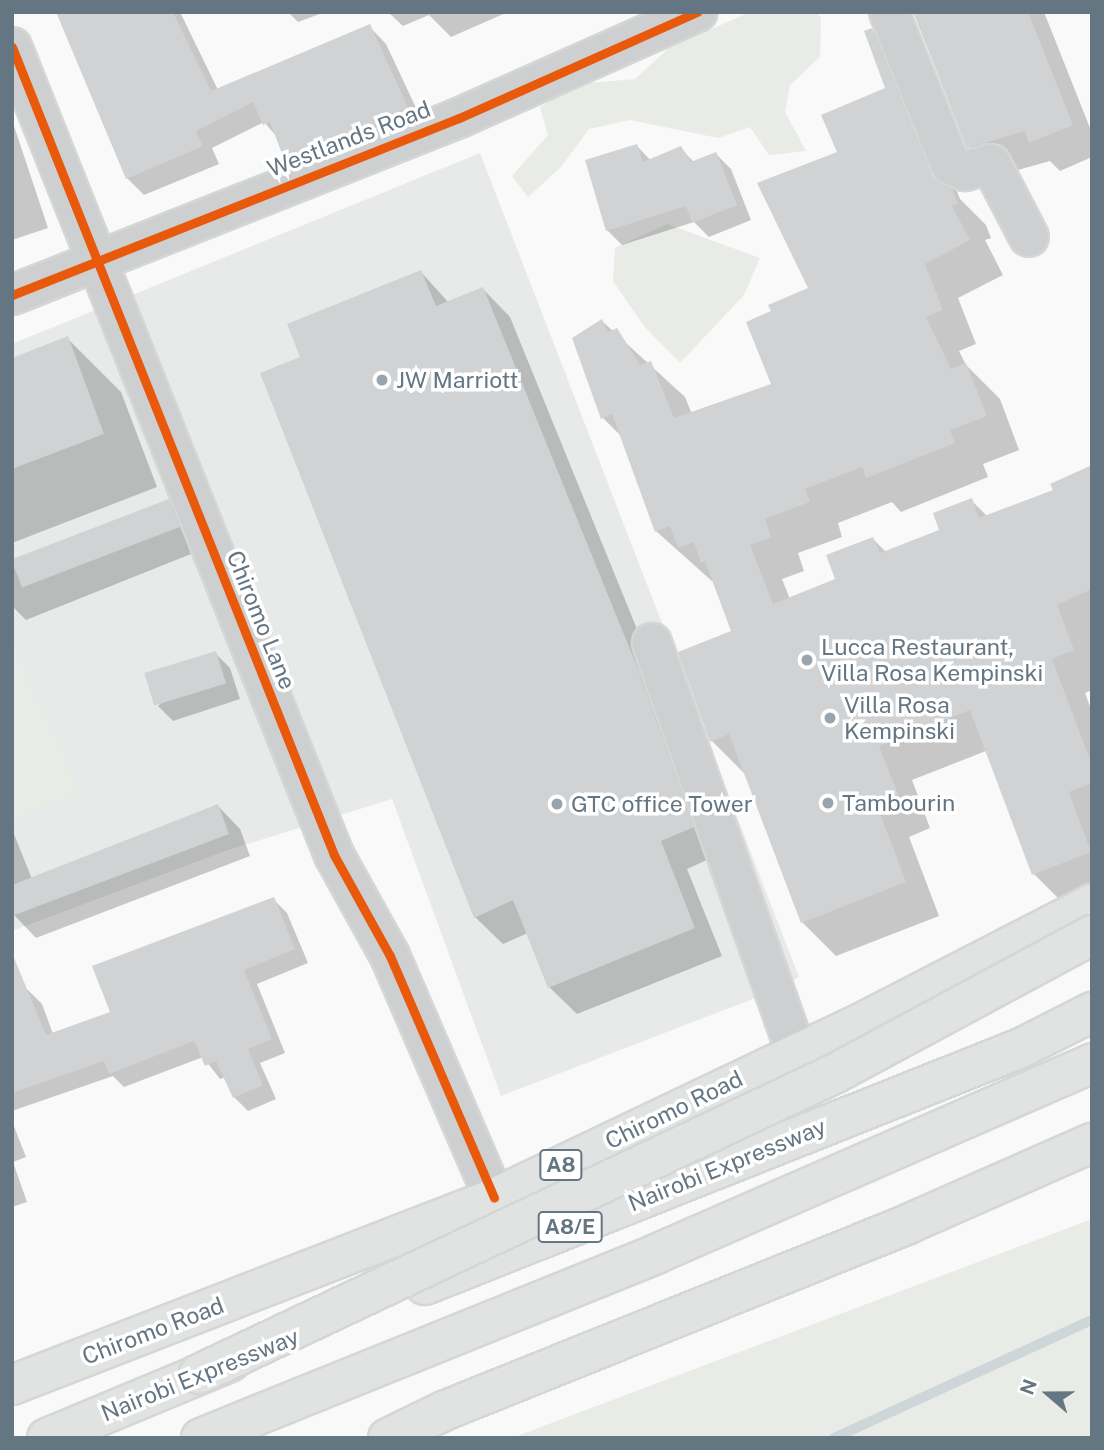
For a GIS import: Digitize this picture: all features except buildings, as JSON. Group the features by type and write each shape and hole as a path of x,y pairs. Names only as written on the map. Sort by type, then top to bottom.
{"highway":[{"name":"Chiromo Road","path":"12,1385 494,1198 796,1051 871,1018 1092,904"},
{"path":"871,1018 986,983 1092,937"},
{"path":"199,1374 834,1074 1092,937"},
{"name":"Nairobi Expressway","path":"47,1438 199,1374 1021,1048 1092,1012"},
{"name":"A8/E","path":"201,1438 659,1252 1092,1063"},
{"path":"388,1438 446,1410 908,1224 1092,1143"}],"street":[{"name":"Westlands Road","path":"12,295 97,259 459,118 697,12"},
{"path":"889,12 950,164 965,171 991,164 1029,237"},
{"name":"Chiromo Lane","path":"12,47 334,855 390,956 494,1198"},
{"path":"652,643 796,1051"}],"shaded area":[{"path":"750,12 815,12 821,17 820,57 790,85 785,112 806,151 769,155 750,127 718,138 630,120 589,129 561,167 528,197 512,176 548,135 540,107 577,84 635,79 669,48"},
{"path":"480,153 799,977 776,990 501,1096 392,799 225,851 12,931 12,344"},
{"path":"667,224 760,258 744,295 680,363 644,326 613,281 615,248"},
{"path":"12,642 80,792 12,819"},
{"path":"1092,1219 1092,1438 512,1438"}],"waterway":[{"path":"834,1438 1092,1320"}],"cycle path":[{"path":"12,295 459,118 697,12"},
{"path":"12,47 334,855 390,956 494,1198"}],"place":[{"name":"JW Marriott","path":"382,380"},
{"name":"Lucca Restaurant, Villa Rosa Kempinski","path":"807,660"},
{"name":"Villa Rosa Kempinski","path":"830,718"},
{"name":"Tambourin","path":"828,803"},
{"name":"GTC office Tower","path":"557,804"}]}
